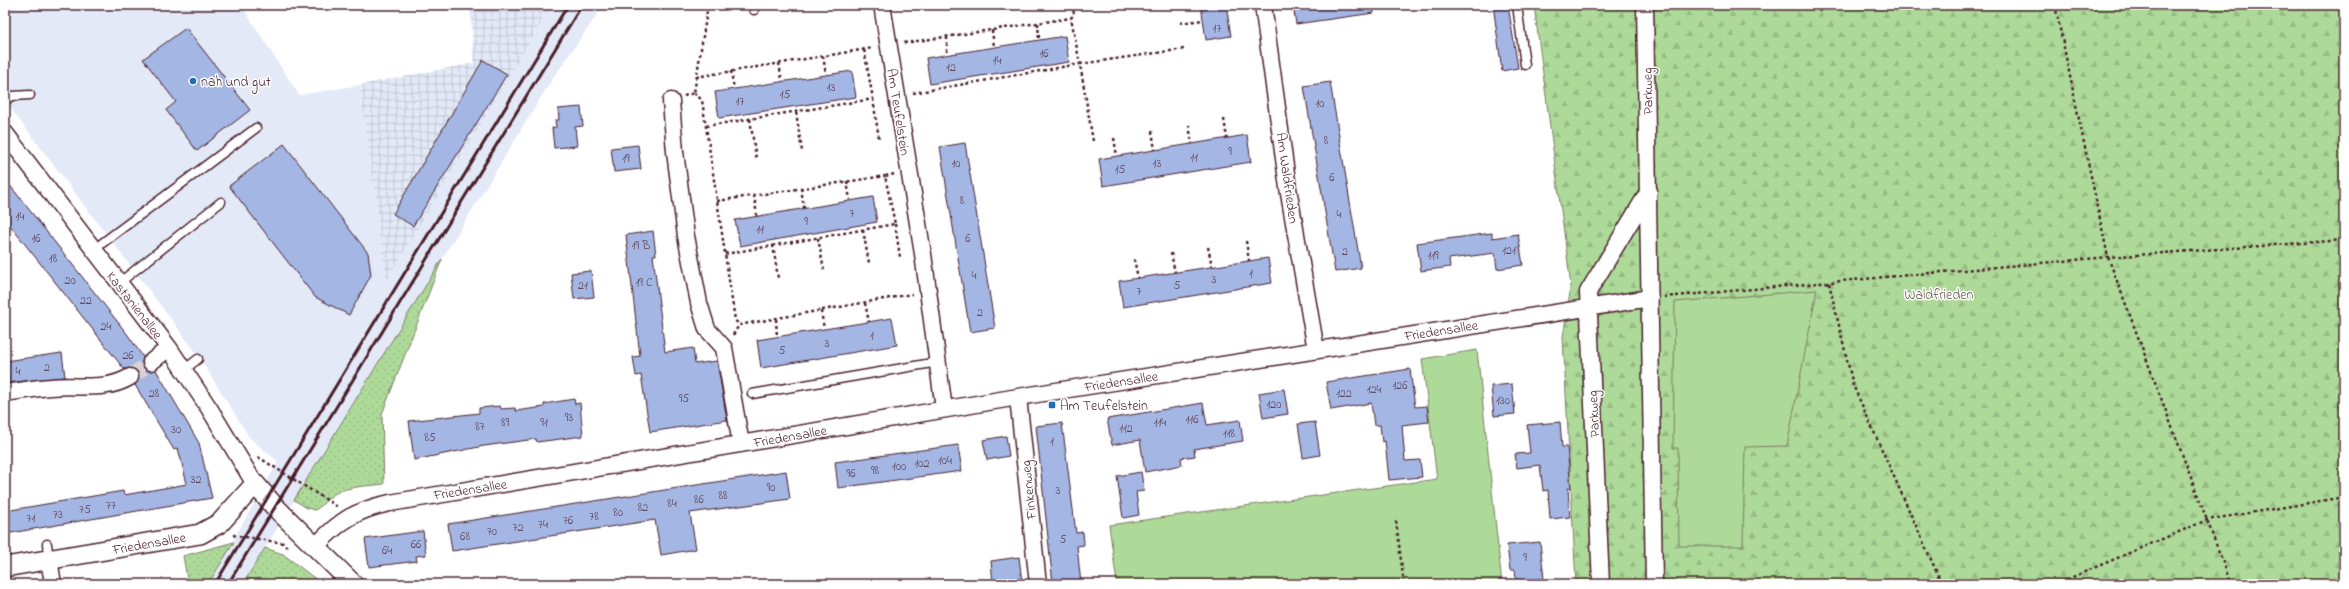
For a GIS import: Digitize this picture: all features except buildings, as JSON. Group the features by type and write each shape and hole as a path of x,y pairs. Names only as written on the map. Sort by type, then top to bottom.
{"street":[{"name":"Am Teufelstein","path":"882,5 929,291 944,409"},
{"name":"Am Waldfrieden","path":"1263,5 1288,188 1316,350"},
{"name":"Parkweg","path":"1645,5 1654,584"},
{"path":"671,101 675,152 686,236 699,303 707,329 724,348 742,444"},
{"name":"Kastanienallee","path":"5,133 169,348 255,484"},
{"name":"Parkweg","path":"1601,584 1588,292 1649,191"},
{"path":"1588,307 1650,298"},
{"name":"Friedensallee","path":"316,546 349,516 361,510 390,503 944,409 1588,307"},
{"path":"151,362 169,348"},
{"path":"5,393 51,387 98,387 114,385 130,377"},
{"name":"Finkenweg","path":"1018,397 1038,584"},
{"name":"Friedensallee","path":"5,567 48,551 195,535 205,532 220,523 255,484"},
{"path":"255,484 278,510 353,584"},
{"path":"48,551 53,584"}],"lane":[{"path":"1517,5 1525,65"},
{"path":"5,101 12,96 30,95"},
{"path":"93,250 256,128"},
{"path":"119,283 221,202"},
{"path":"184,370 198,359"},
{"path":"752,394 938,362"}],"path":[{"path":"694,93 708,5"},
{"path":"1072,5 1074,14 1071,18 1094,141"},
{"path":"2055,5 2108,257 2230,584"},
{"path":"696,77 888,45 1071,18"},
{"path":"1180,23 1203,20"},
{"path":"1038,23 1039,40"},
{"path":"992,30 994,47"},
{"path":"947,36 947,54"},
{"path":"864,49 879,139"},
{"path":"897,96 1080,64 1184,49"},
{"path":"823,56 826,74"},
{"path":"779,64 782,81"},
{"path":"731,72 734,89"},
{"path":"671,101 694,93"},
{"path":"694,93 702,100 735,320 739,325"},
{"path":"706,126 873,99"},
{"path":"796,112 802,151"},
{"path":"750,119 756,158"},
{"path":"1224,119 1227,138"},
{"path":"1189,125 1192,144"},
{"path":"1152,131 1155,150"},
{"path":"1114,138 1117,156"},
{"path":"717,201 885,176 909,171"},
{"path":"885,176 900,257"},
{"path":"847,181 850,200"},
{"path":"801,188 804,208"},
{"path":"754,196 757,216"},
{"path":"725,254 895,224"},
{"path":"863,230 868,263"},
{"path":"818,238 824,270"},
{"path":"1650,298 2108,257 2344,240"},
{"path":"1246,241 1249,260"},
{"path":"774,246 778,278"},
{"path":"1208,247 1212,266"},
{"path":"1171,253 1175,272"},
{"path":"1134,259 1138,278"},
{"path":"1829,283 1853,384 1942,584"},
{"path":"724,348 739,325 929,291"},
{"path":"865,303 869,322"},
{"path":"822,310 824,329"},
{"path":"776,319 777,337"},
{"path":"240,460 260,456 283,473 327,498 349,516"},
{"path":"2056,584 2207,520 2344,496"},
{"path":"1396,521 1404,584"},
{"path":"220,523 233,536 283,543 295,553"}],"shaded area":[{"path":"5,5 241,5 299,95 360,85 386,282 552,5 604,5 551,81 243,584 208,584 278,462 249,437 196,352 5,101"},
{"path":"470,5 552,5 386,282 360,85 474,63"}],"green space":[{"name":"Waldfrieden","path":"1534,5 2344,5 2344,584 1576,584 1563,337 1571,286"},
{"path":"442,259 382,414 384,484 345,489 339,491 315,510 307,508 294,500"},
{"path":"1817,290 1787,446 1745,447 1743,546 1679,546 1678,448 1673,448 1675,302"},
{"path":"1477,350 1502,584 1117,584 1109,525 1437,479 1422,359"},
{"path":"234,542 208,584 188,584 183,556"},
{"path":"265,548 283,554 322,584 243,584"}],"tunnel":[{"path":"130,377 151,362"}],"railway":[{"path":"215,584 568,5"},
{"path":"228,584 582,5"}],"place":[{"name":"nah und gut","path":"193,81"},
{"name":"Am Teufelstein","path":"1052,405"}]}
